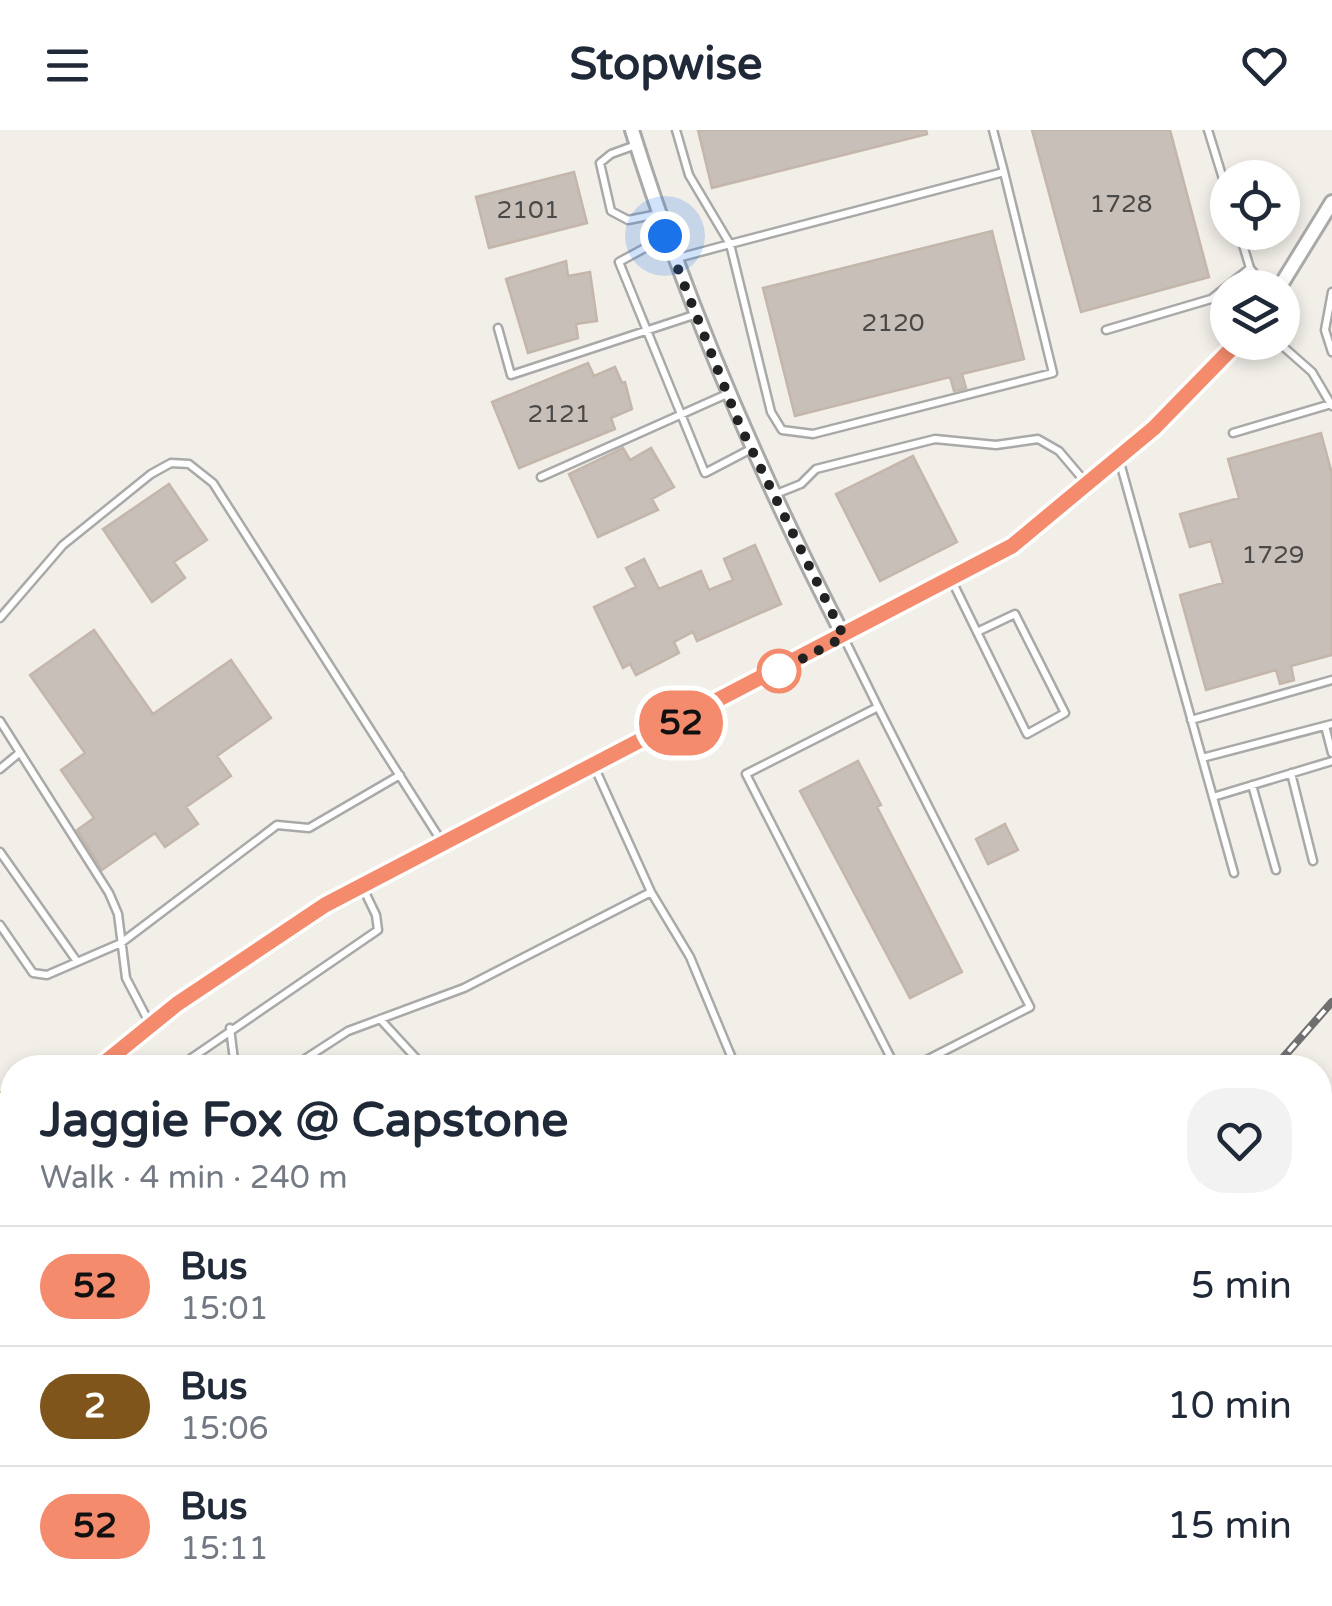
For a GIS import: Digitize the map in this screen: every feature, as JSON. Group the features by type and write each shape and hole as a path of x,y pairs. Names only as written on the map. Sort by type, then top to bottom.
{"street":[{"path":"632,130 673,259 727,394 844,637"},
{"path":"1290,270 1332,202"},
{"path":"112,1055 272,938 362,885 952,581 1012,546 1119,458 1220,360"}],"lane":[{"path":"676,130 689,175 730,244 771,412 775,424 789,434 813,434 1053,373 992,130"},
{"path":"1208,130 1217,160"},
{"path":"636,145 611,154 600,164 611,211 628,220 658,214"},
{"path":"673,259 1004,172"},
{"path":"665,236 619,262 647,332 705,472 751,449"},
{"path":"1106,330 1211,300 1250,268 1244,250"},
{"path":"1332,292 1325,330 1332,352"},
{"path":"498,328 511,375 694,315"},
{"path":"1233,432 1331,405 1312,372 1298,360"},
{"path":"540,477 727,394"},
{"path":"773,495 801,484 816,469 935,439 996,445 1038,439 1059,451 1088,485"},
{"path":"1119,458 1234,873"},
{"path":"0,618 77,531 151,474 171,463 190,464 213,484 442,843"},
{"path":"952,581 1026,734 1065,713 1015,614 977,632"},
{"path":"844,637 1030,1007 936,1055"},
{"path":"1191,720 1332,680"},
{"path":"878,707 746,774 889,1055"},
{"path":"0,721 109,892 118,914 126,978 150,1025"},
{"path":"1202,758 1329,725 1332,757 1212,797"},
{"path":"0,769 18,754"},
{"path":"594,766 651,892 690,957 731,1055"},
{"path":"1291,773 1314,861"},
{"path":"0,925 33,972 47,975 121,943 277,825 309,828 400,774"},
{"path":"1252,785 1276,870"},
{"path":"0,852 76,960"},
{"path":"194,1055 378,930 376,915 362,885"},
{"path":"311,1055 348,1030 464,988 651,892"},
{"path":"380,1019 413,1055"},
{"path":"230,1028 234,1055"},
{"path":"118,1050 121,1055"}],"building":[{"path":"698,130 926,130 927,134 712,188"},
{"path":"1032,130 1170,130 1209,277 1081,312"},
{"path":"574,172 587,223 489,248 476,197"},
{"path":"992,231 1024,359 962,374 966,388 954,391 950,377 795,416 763,288"},
{"path":"566,261 568,276 590,272 597,321 576,324 578,338 528,353 506,279"},
{"path":"588,363 594,376 615,367 622,383 625,382 632,409 611,418 615,429 519,468 492,402"},
{"path":"1321,433 1332,474 1332,655 1291,666 1294,680 1280,684 1276,670 1206,690 1180,595 1223,583 1211,541 1190,547 1180,514 1239,498 1228,459"},
{"path":"623,448 630,460 651,448 674,487 652,499 658,510 598,537 569,474"},
{"path":"913,456 957,542 880,581 836,494"},
{"path":"169,484 207,540 174,562 185,578 152,602 103,529"},
{"path":"755,545 781,604 697,641 693,632 674,642 679,653 636,675 630,664 623,668 594,607 636,587 626,568 644,559 659,589 701,571 709,590 733,580 724,559"},
{"path":"94,630 153,714 231,660 271,718 217,756 231,776 186,807 198,824 165,847 155,833 102,870 77,830 94,818 61,770 85,753 30,675"},
{"path":"858,761 881,805 877,807 962,972 910,998 800,791"},
{"path":"1005,824 1018,850 988,864 976,839"}],"railway":[{"path":"1285,1055 1332,1002"}],"bus line":[{"name":"52","path":"113,1055 177,1004 325,905 952,581 1012,546 1154,428 1222,360"}],"route":[{"path":"665,236 740,426 844,637 779,671"}]}
